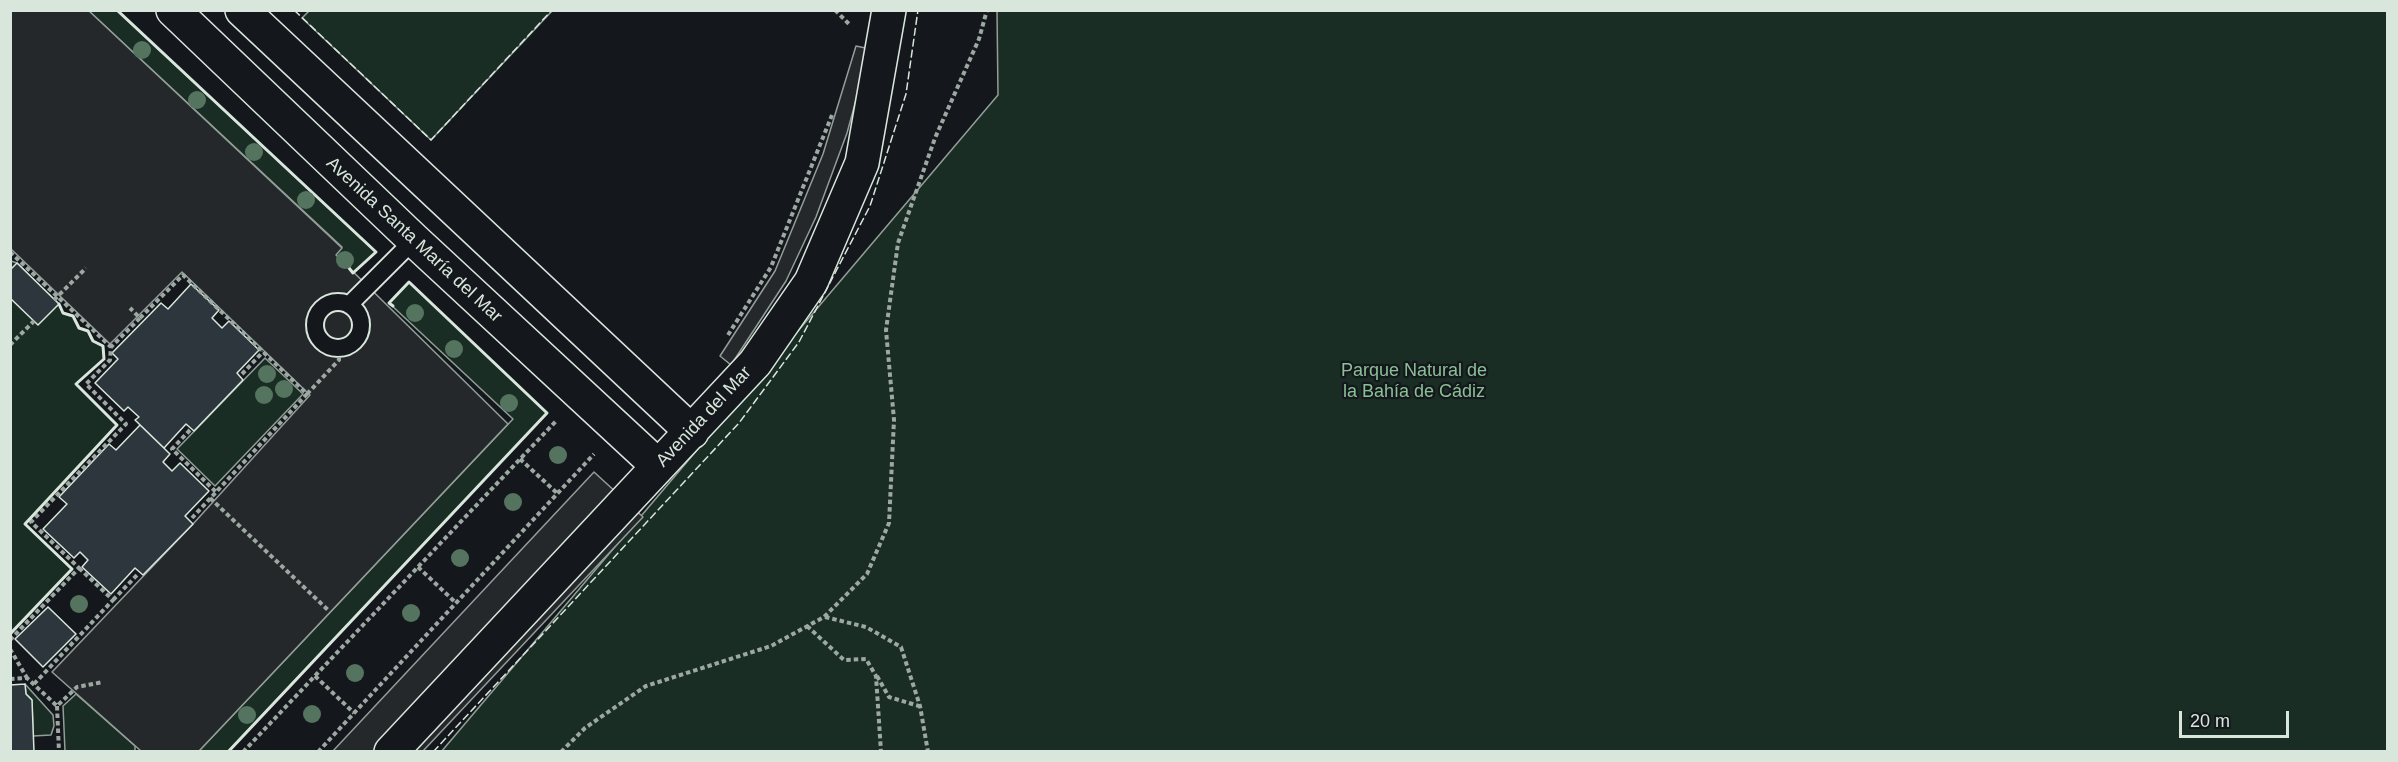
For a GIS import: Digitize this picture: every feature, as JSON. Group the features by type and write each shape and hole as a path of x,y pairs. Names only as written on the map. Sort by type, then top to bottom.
{"street":[{"name":"Avenida Santa María del Mar","path":"173,10 414,240 658,466"},
{"path":"242,10 692,432"},
{"name":"Avenida del Mar","path":"392,752 755,363 811,282 862,163 889,10"}],"lane":[{"path":"349,305 414,240"},
{"path":"336,302 349,305 358,314 361,327 356,339 346,347 339,347 332,347 321,341 315,330 316,317 324,307 336,302"}],"path":[{"path":"835,10 854,29"},
{"path":"561,752 585,728 646,686 771,646 824,617 867,574 889,523 894,420 886,330 898,243 935,138 979,39 987,10"},
{"path":"727,337 771,267 833,113"},
{"path":"10,252 56,298 111,346"},
{"path":"56,298 86,268"},
{"path":"113,600 31,522 126,424 86,384 110,360 111,346 183,275 306,394"},
{"path":"130,308 140,318"},
{"path":"10,345 34,321"},
{"path":"192,518 339,360 339,347"},
{"path":"242,375 263,352"},
{"path":"243,752 564,413 589,403"},
{"path":"190,430 172,449 216,492"},
{"path":"318,752 599,448"},
{"path":"520,459 557,493"},
{"path":"210,498 328,610"},
{"path":"418,567 456,603"},
{"path":"10,640 79,568"},
{"path":"34,684 137,575"},
{"path":"824,617 866,627 901,647 920,706 928,752"},
{"path":"807,626 844,660 866,659 889,697 920,706"},
{"path":"10,649 27,678 57,706 59,752"},
{"path":"315,676 354,713"},
{"path":"876,676 881,752"},
{"path":"10,679 27,678"},
{"path":"57,706 77,687 103,682"}],"green space":[{"path":"89,11 117,11 376,252 353,273 335,254 342,247"},
{"path":"309,11 552,11 431,140 302,18"},
{"name":"Parque Natural de la Bahía de Cádiz","path":"997,11 2387,11 2387,751 441,752 998,95"},
{"path":"11,261 17,263 59,304 63,313 73,316 79,328 88,331 93,341 103,346 104,359 76,384 117,425 25,524 72,569 11,634"},
{"path":"409,282 547,413 228,751 199,751 513,419 389,303"},
{"path":"265,358 303,394 215,486 177,449"},
{"path":"25,684 53,715 54,726 51,735 33,736 32,700 26,694"},
{"path":"76,694 135,746 135,751 65,751 63,706"}],"shaded area":[{"path":"10,11 89,11 342,248 336,255 508,424 199,751 141,751 52,672 193,524 310,395 182,272 110,344 11,249"},
{"path":"856,46 870,49 847,133 816,217 786,281 731,365 720,356 775,271 823,154"},
{"path":"594,472 643,517 423,751 332,752"}],"building":[{"path":"17,263 59,304 38,325 10,298 10,270"},
{"path":"191,284 219,310 212,318 222,328 229,321 259,350 237,373 243,380 194,431 186,424 164,448 135,420 139,417 128,407 124,411 95,383 118,359 112,353 161,303 168,309"},
{"path":"140,425 170,454 163,462 172,471 180,463 209,491 185,516 193,524 143,575 135,568 111,594 82,567 88,560 80,552 74,558 43,529 67,504 59,497 109,444 116,450"},
{"path":"48,607 76,634 43,667 15,639"},
{"path":"25,684 26,694 32,700 34,752 10,752 10,685"}],"fence":[{"path":"294,10 431,140 552,10"},
{"path":"433,752 739,423 799,342 870,206 906,94 918,10"}],"wall":[{"path":"117,10 376,252 353,273 349,268"},
{"path":"228,752 547,413 409,282 389,303 393,306"},
{"path":"10,634 72,569 25,524 117,425 76,384 104,359 103,346 93,341 88,331 79,328 73,316 63,313 59,304"}]}
